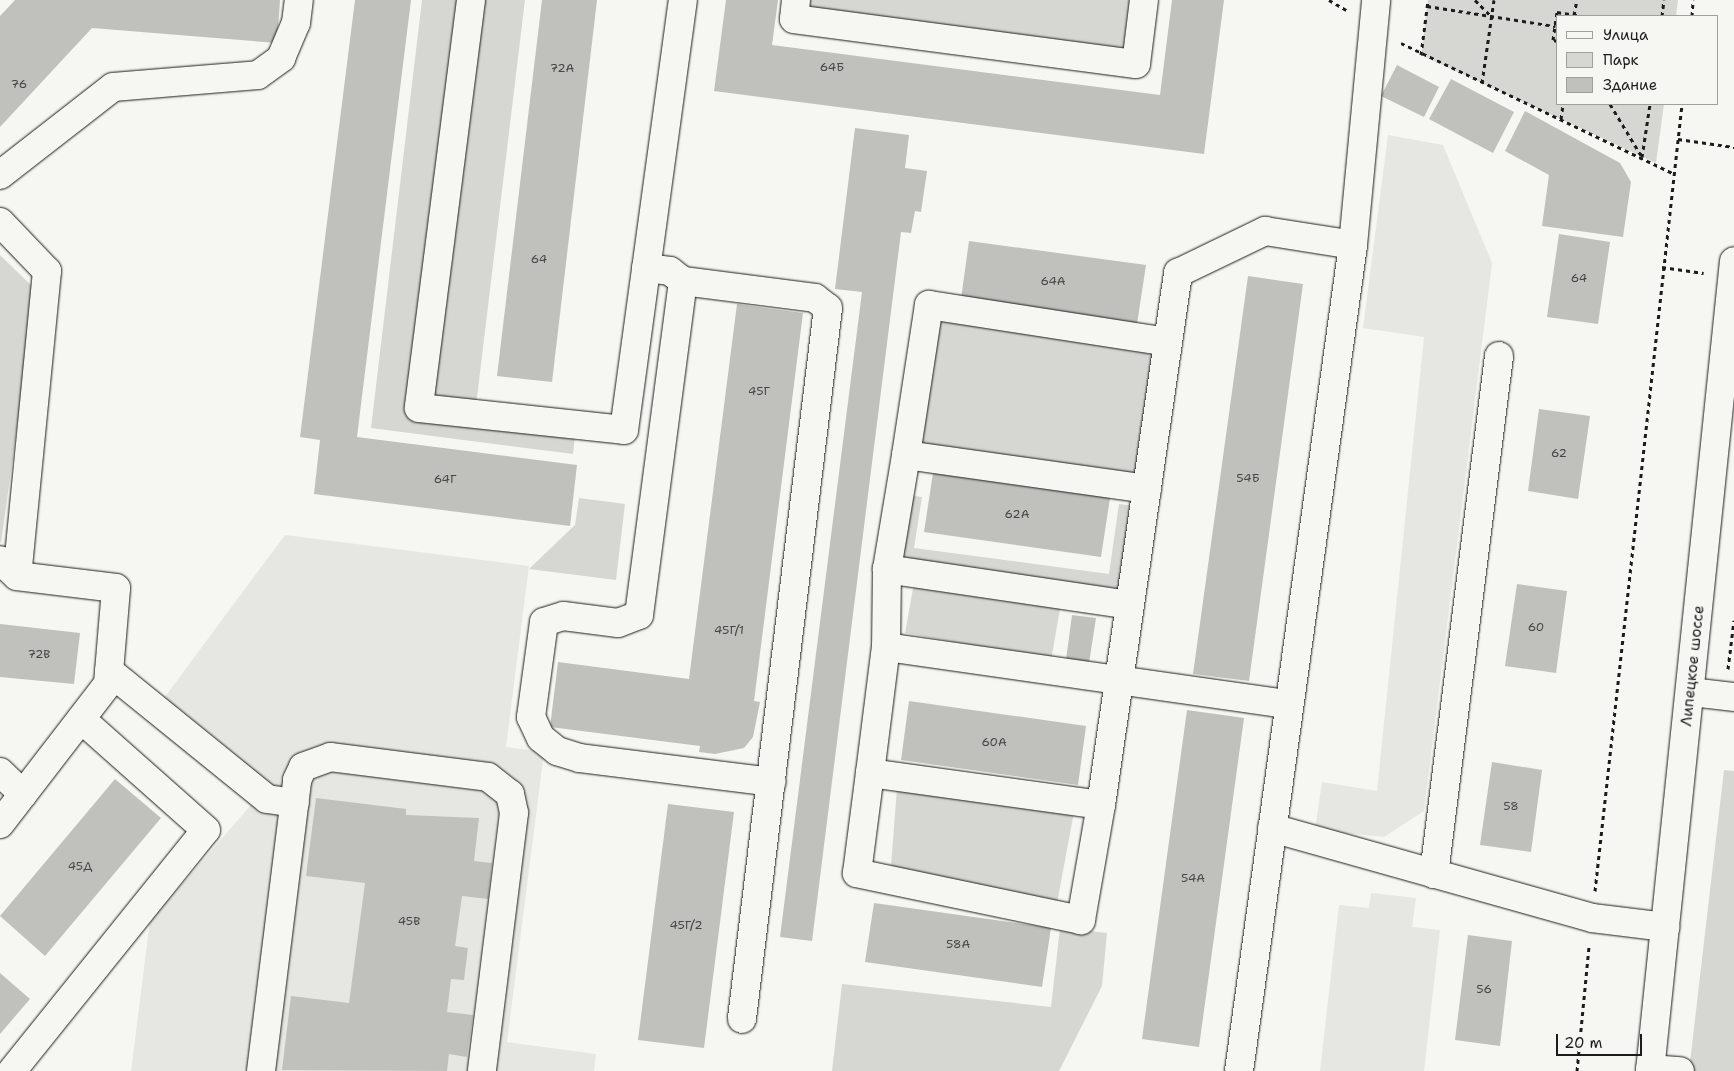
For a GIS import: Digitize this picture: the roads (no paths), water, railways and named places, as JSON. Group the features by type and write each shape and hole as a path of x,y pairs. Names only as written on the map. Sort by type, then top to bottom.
{"main road":[{"path":"0,175 113,87 258,75 281,58 296,23 299,0"},
{"path":"471,0 418,408 624,430 682,0"},
{"path":"796,0 794,19 1136,64 1144,0"},
{"path":"1238,1071 1353,245 1376,28 1376,0"},
{"path":"0,222 47,270 9,568 116,588 108,684 0,824"},
{"path":"1168,342 929,305 887,568 886,647 857,873 1081,920 1101,806 1178,273 1265,231 1353,245"},
{"path":"646,268 670,271 683,281 815,298 828,308 742,1019"},
{"name":"Липецкое шоссе","path":"1650,1070 1691,692 1733,269"},
{"path":"683,281 640,615 618,623 562,616 544,622 531,717 541,738 557,751 580,758 772,782"},
{"path":"1434,874 1499,356"},
{"path":"906,455 1147,489"},
{"path":"887,568 1130,605"},
{"path":"886,647 1289,704"},
{"path":"109,671 267,799 294,803"},
{"path":"1691,692 1730,697"},
{"path":"12,1071 206,830 81,719"},
{"path":"260,1071 294,803 304,767 315,758 330,757 488,777 510,794 514,813 482,1071"},
{"path":"0,772 23,794"},
{"path":"870,773 1101,806"},
{"path":"1272,828 1592,918 1665,927"},
{"path":"1650,1070 1680,1071"}]}
